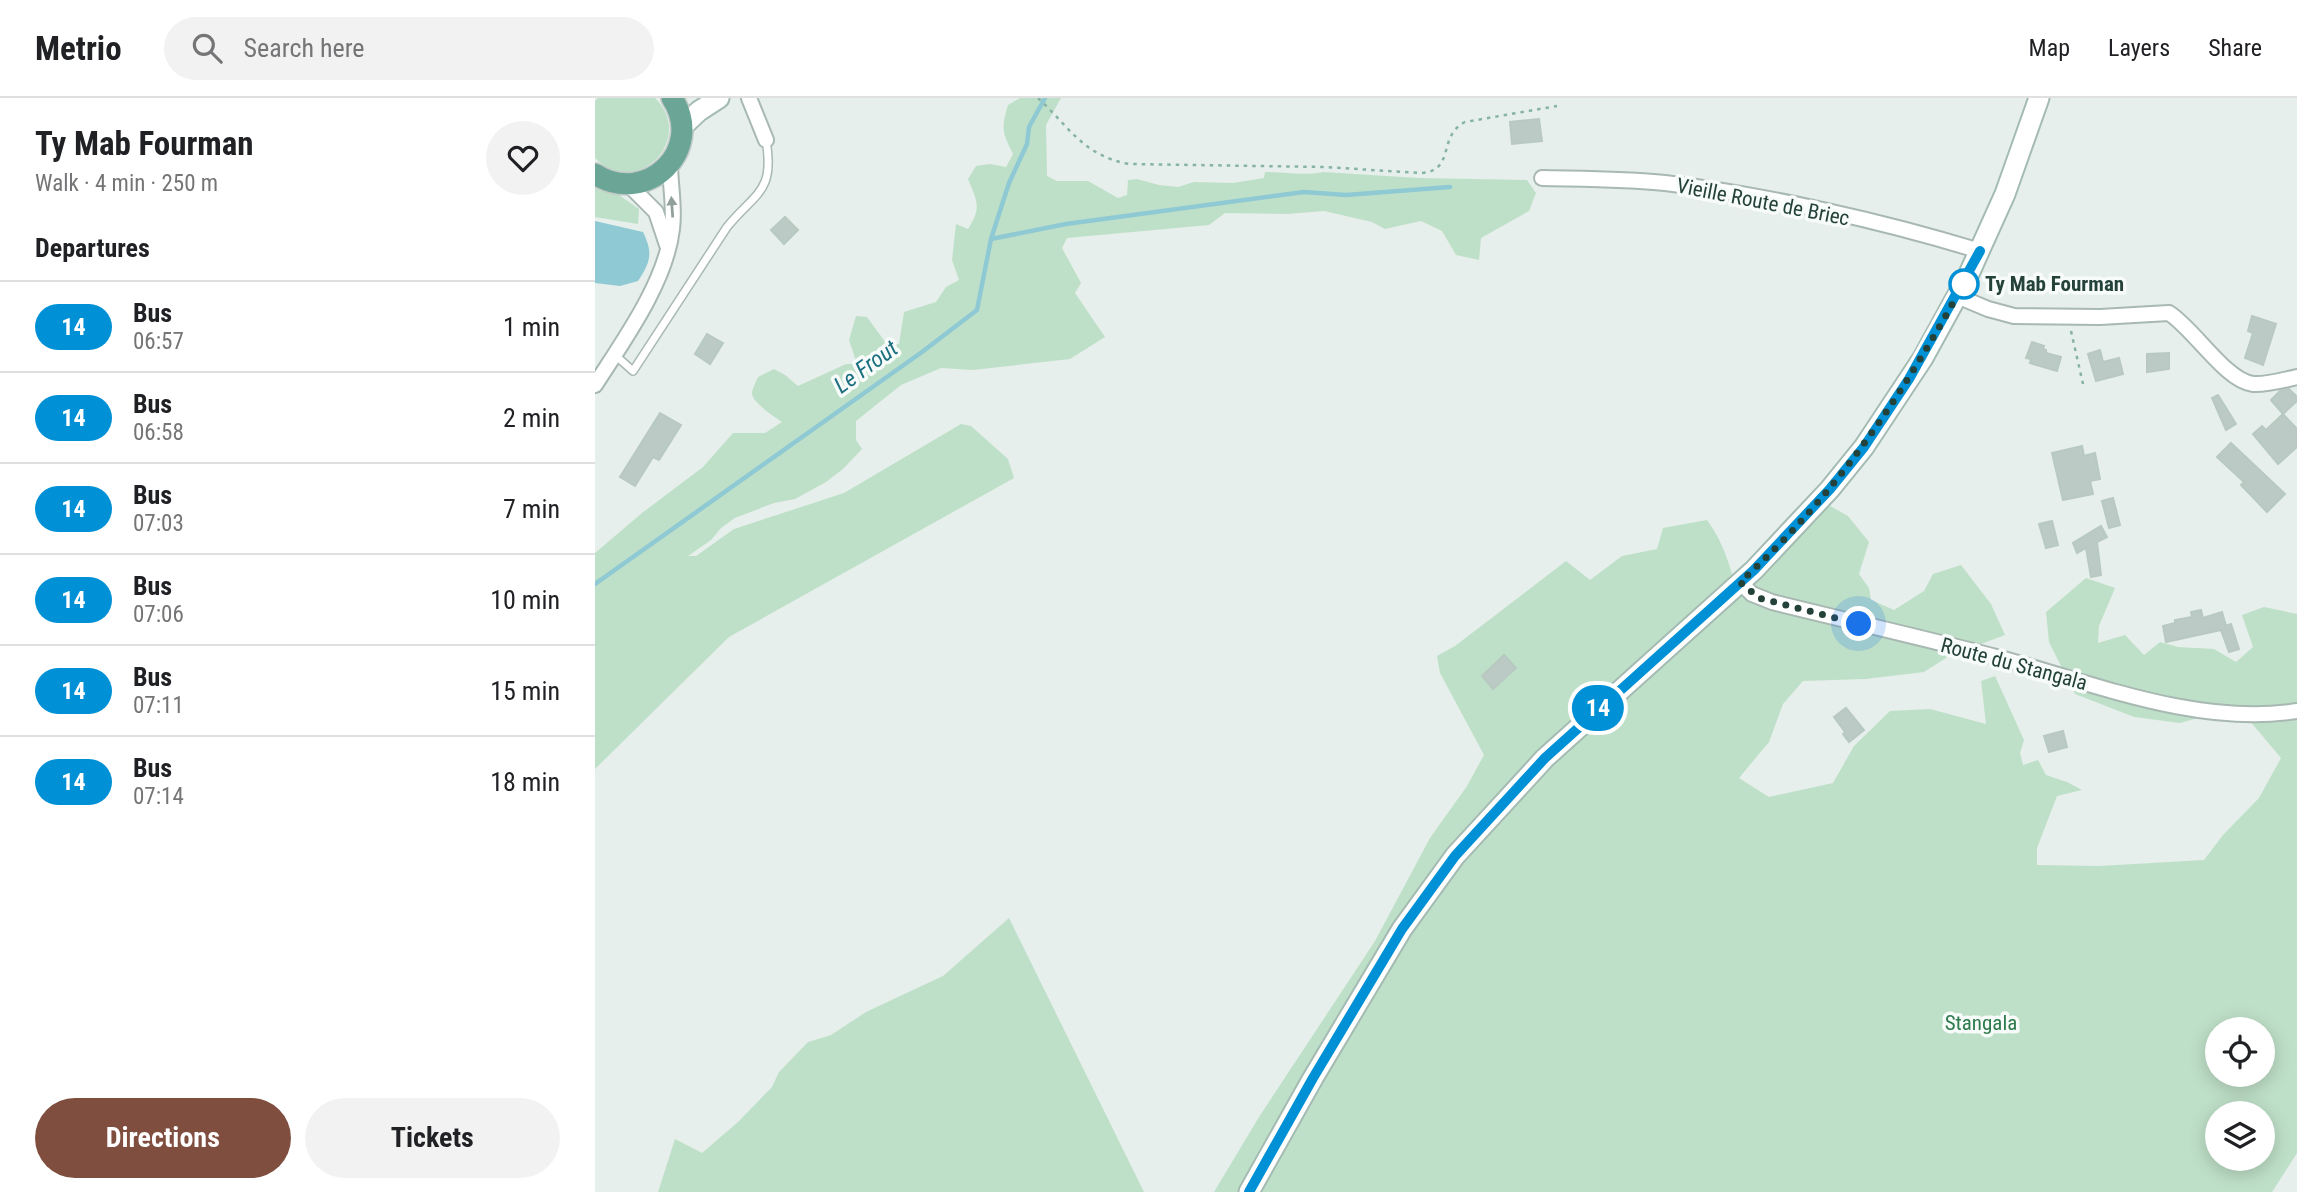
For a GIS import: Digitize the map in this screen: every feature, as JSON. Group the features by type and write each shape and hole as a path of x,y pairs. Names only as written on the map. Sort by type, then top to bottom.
{"main road":[{"path":"595,174 615,183 628,184 659,174 670,163 681,140 680,116 672,98"}],"street":[{"path":"682,127 699,111 719,98"},
{"path":"749,98 766,140"},
{"path":"1249,1192 1402,929 1455,856 1545,758 1740,582 1830,489 1864,447 1916,368 1980,251 2005,194 2039,98"},
{"path":"595,385 650,293 668,250 673,212 670,163"},
{"name":"Vieille Route de Briec","path":"1542,178 1663,183 1715,191 1813,209 1980,251"},
{"path":"628,184 656,212 668,250"},
{"path":"1957,296 1987,309 2014,316 2069,318 2169,313 2240,379 2252,384 2297,377"},
{"name":"Route du Stangala","path":"1740,582 1752,594 1772,602 1999,658 2131,696 2224,712 2297,711"}],"lane":[{"path":"614,355 633,371 727,227 740,211 759,195 769,168 766,140"}],"path":[{"path":"1039,99 1090,150 1112,161 1129,164 1324,167 1421,173 1438,169 1445,157 1447,141 1458,125 1557,106"},
{"path":"2069,318 2083,384"}],"green space":[{"path":"598,98 655,98 666,114 669,131 665,147 656,160 643,169 627,172 611,169 595,158 595,101"},
{"path":"1020,98 1061,98 1046,125 1047,176 1057,181 1088,181 1118,198 1127,195 1128,180 1137,179 1178,187 1194,182 1233,183 1264,178 1265,172 1527,180 1536,193 1529,211 1481,238 1479,260 1456,255 1442,231 1421,221 1385,229 1372,222 1324,211 1287,214 1225,213 1209,225 1067,238 1062,248 1081,283 1075,293 1105,337 1070,359 973,370 941,368 901,385 856,421 856,440 862,449 843,469 795,499 774,503 735,518 688,556 696,556 734,529 844,493 961,424 971,426 1008,459 1014,478 729,637 595,769 595,553 703,467 733,433 765,433 782,422 753,398 752,392 758,377 774,369 798,386 846,364 857,364 849,340 856,316 867,317 886,343 899,344 904,312 936,302 946,287 959,280 952,260 956,224 968,229 977,210 976,199 968,179 976,166 990,164 1006,167 1013,154 1005,135 1004,119 1008,105"},
{"path":"595,188 613,191 639,209 638,224 595,217"},
{"name":"Stangala","path":"1825,503 1848,516 1869,542 1859,574 1869,588 1871,600 1894,610 1924,591 1933,574 1961,565 1991,604 2005,635 1949,656 1924,672 1866,679 1803,681 1783,704 1769,742 1739,778 1769,797 1833,783 1854,746 1890,711 1930,709 1986,724 1981,681 1995,676 2024,740 2020,753 2023,765 2038,760 2046,775 2082,790 2057,796 2037,848 2037,865 2099,866 2204,860 2223,835 2259,798 2281,758 2238,707 2180,723 2134,717 2075,694 2049,642 2046,612 2086,578 2115,588 2099,626 2098,643 2125,635 2144,655 2160,642 2178,647 2214,649 2236,662 2253,647 2242,615 2264,607 2297,614 2297,1153 2272,1192 1214,1192 1259,1117 1375,941 1430,838 1467,786 1484,755 1440,673 1437,656 1455,646 1566,561 1590,580 1622,556 1657,549 1663,528 1707,520 1718,537 1737,593"},
{"path":"1009,918 1144,1192 658,1192 675,1139 702,1153 738,1122 772,1087 779,1072 808,1042 831,1035 866,1012 943,976"}],"water":[{"path":"595,221 643,232 649,257 638,281 620,286 595,283"}],"building":[{"path":"1539,119 1542,141 1512,144 1510,122"},
{"path":"785,217 798,230 784,244 771,230"},
{"path":"2252,316 2276,324 2263,365 2245,358 2253,333 2248,331"},
{"path":"707,334 723,343 710,364 695,354"},
{"path":"2032,342 2044,346 2046,353 2061,357 2057,371 2030,363 2031,359 2026,358"},
{"path":"2100,350 2103,362 2119,358 2123,374 2096,381 2088,354"},
{"path":"2169,353 2169,369 2147,372 2147,354"},
{"path":"2289,389 2297,397 2297,401 2283,414 2271,400 2280,391"},
{"path":"2218,395 2236,424 2226,430 2212,398"},
{"path":"660,413 681,425 659,460 653,457 635,486 620,477"},
{"path":"2283,414 2297,429 2297,447 2278,464 2253,434 2262,426 2266,430"},
{"path":"2231,443 2285,494 2267,512 2241,485 2244,482 2217,457"},
{"path":"2082,446 2084,456 2095,453 2100,479 2090,481 2093,494 2063,500 2052,453"},
{"path":"2113,498 2120,525 2109,528 2102,501"},
{"path":"2052,521 2058,545 2046,548 2039,524"},
{"path":"2101,526 2107,537 2097,542 2101,575 2091,577 2086,548 2077,553 2073,543"},
{"path":"2201,610 2203,618 2222,612 2226,626 2231,624 2239,649 2229,652 2221,630 2166,642 2163,626 2175,623 2175,620 2192,617 2191,612"},
{"path":"1504,655 1516,668 1493,689 1482,676"},
{"path":"1846,708 1864,730 1849,742 1834,717"},
{"path":"2063,731 2067,747 2049,752 2044,736"}],"waterway":[{"name":"Le Frout","path":"595,584 977,310 991,239 1009,183 1027,144 1029,127 1045,98"},
{"path":"991,239 1066,224 1304,192 1346,195 1450,187"}],"bus line":[{"name":"14","path":"1249,1192 1402,929 1455,856 1545,758 1754,570 1830,489 1878,428 1923,358 1980,251"}],"place":[{"name":"Ty Mab Fourman","path":"1964,284"}],"route":[{"path":"1859,624 1759,598 1740,582 1773,551 1830,489 1864,447 1923,358 1968,276 1964,284"}]}
